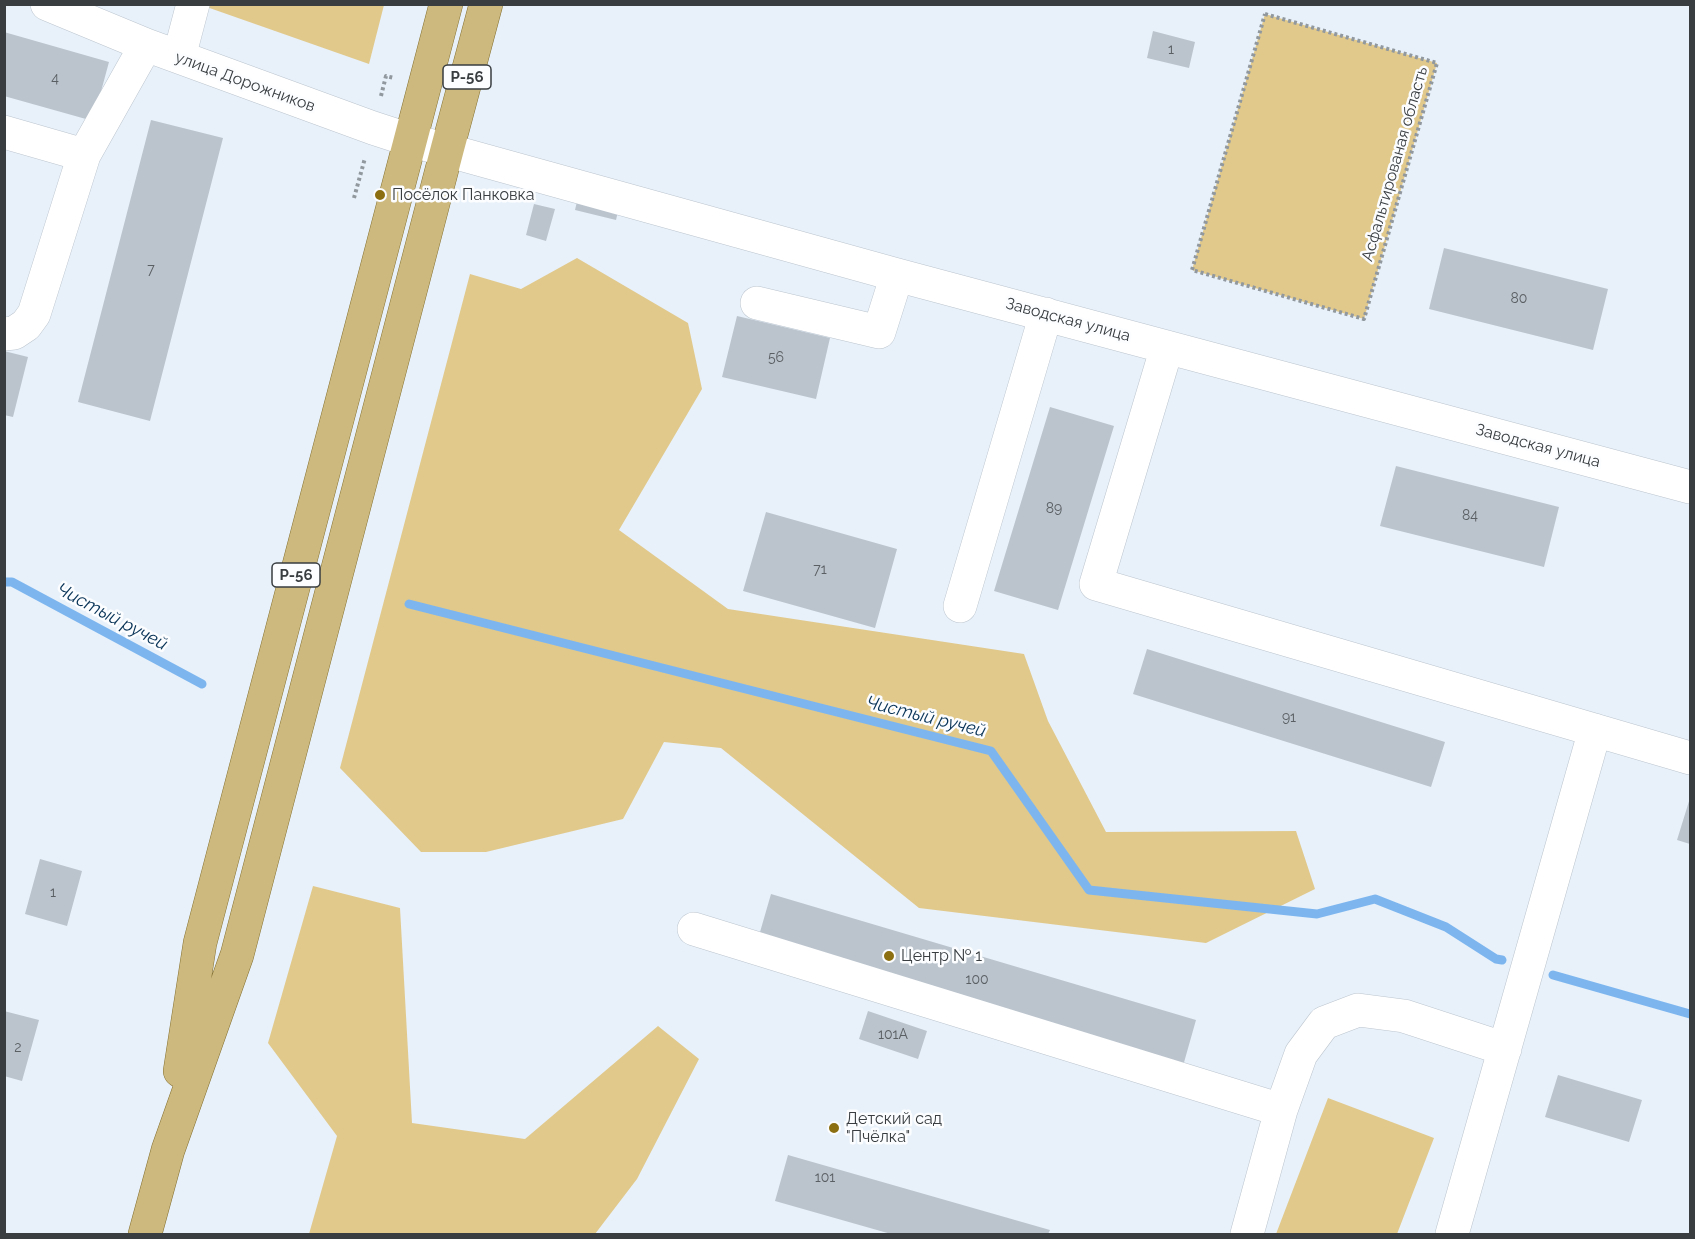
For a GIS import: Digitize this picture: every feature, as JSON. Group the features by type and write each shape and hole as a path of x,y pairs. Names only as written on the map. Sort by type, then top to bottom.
{"main road":[{"name":"Р-56","path":"168,1150 200,943 446,4"},
{"name":"Р-56","path":"145,1234 168,1150 237,956 486,4"}],"street":[{"name":"улица Дорожников","path":"47,4 146,45 373,128 447,150"},
{"path":"179,57 193,4"},
{"path":"4,334 14,333 26,325 34,314 84,155 146,45"},
{"path":"4,132 84,155"},
{"name":"Заводская улица","path":"447,150 897,275 1690,487"},
{"path":"757,303 879,332 897,275"},
{"path":"960,606 1046,314"},
{"path":"1167,347 1096,584 1690,758"},
{"path":"1452,1234 1595,730"},
{"path":"694,929 1281,1110"},
{"path":"1247,1234 1281,1110 1302,1054 1324,1023 1358,1010 1404,1016 1505,1048"}],"path":[{"name":"Асфальтированая область","path":"1265,14 1437,63 1364,319 1192,270 1265,14"}],"shaded area":[{"path":"201,5 384,5 369,64"},
{"path":"1265,14 1437,63 1364,319 1192,270"},
{"path":"577,258 688,323 702,389 619,530 728,609 1024,654 1048,721 1106,832 1296,831 1315,889 1206,943 919,908 721,748 664,742 623,819 486,852 421,852 340,768 470,274 521,289"},
{"path":"313,886 400,908 412,1123 525,1139 658,1026 699,1059 637,1179 595,1234 309,1234 337,1136 268,1043"},
{"path":"1328,1098 1434,1138 1397,1234 1276,1234"}],"building":[{"path":"1153,31 1195,42 1189,68 1147,58"},
{"path":"4,32 109,62 93,121 4,96"},
{"path":"151,120 223,138 150,421 78,402"},
{"path":"579,193 620,203 616,220 575,210"},
{"path":"534,204 555,209 546,241 526,235"},
{"path":"1444,248 1608,289 1593,350 1429,309"},
{"path":"737,316 830,338 816,399 722,377"},
{"path":"4,351 28,357 13,417 4,415"},
{"path":"1050,407 1114,426 1058,610 994,591"},
{"path":"1396,466 1559,507 1544,567 1380,526"},
{"path":"766,512 897,549 875,628 743,591"},
{"path":"1147,649 1445,742 1431,787 1133,694"},
{"path":"1690,798 1690,844 1677,840"},
{"path":"40,859 82,871 67,926 25,914"},
{"path":"771,894 1196,1020 1183,1066 758,939"},
{"path":"4,1011 39,1020 22,1081 4,1076"},
{"path":"868,1011 927,1031 918,1059 859,1039"},
{"path":"1558,1075 1642,1100 1629,1142 1545,1117"},
{"path":"788,1155 1050,1230 1048,1234 891,1234 775,1201"}],"waterway":[{"name":"Чистый ручей","path":"4,582 12,582 202,684"},
{"name":"Чистый ручей","path":"409,604 991,751 1089,890 1317,914 1375,899 1446,927 1496,959 1502,960"},
{"name":"Чистый ручей","path":"1553,975 1690,1014"}],"place":[{"name":"Посёлок Панковка","path":"380,195"},
{"name":"Центр № 1","path":"889,956"},
{"name":"Детский сад \"Пчёлка\"","path":"834,1128"}]}
